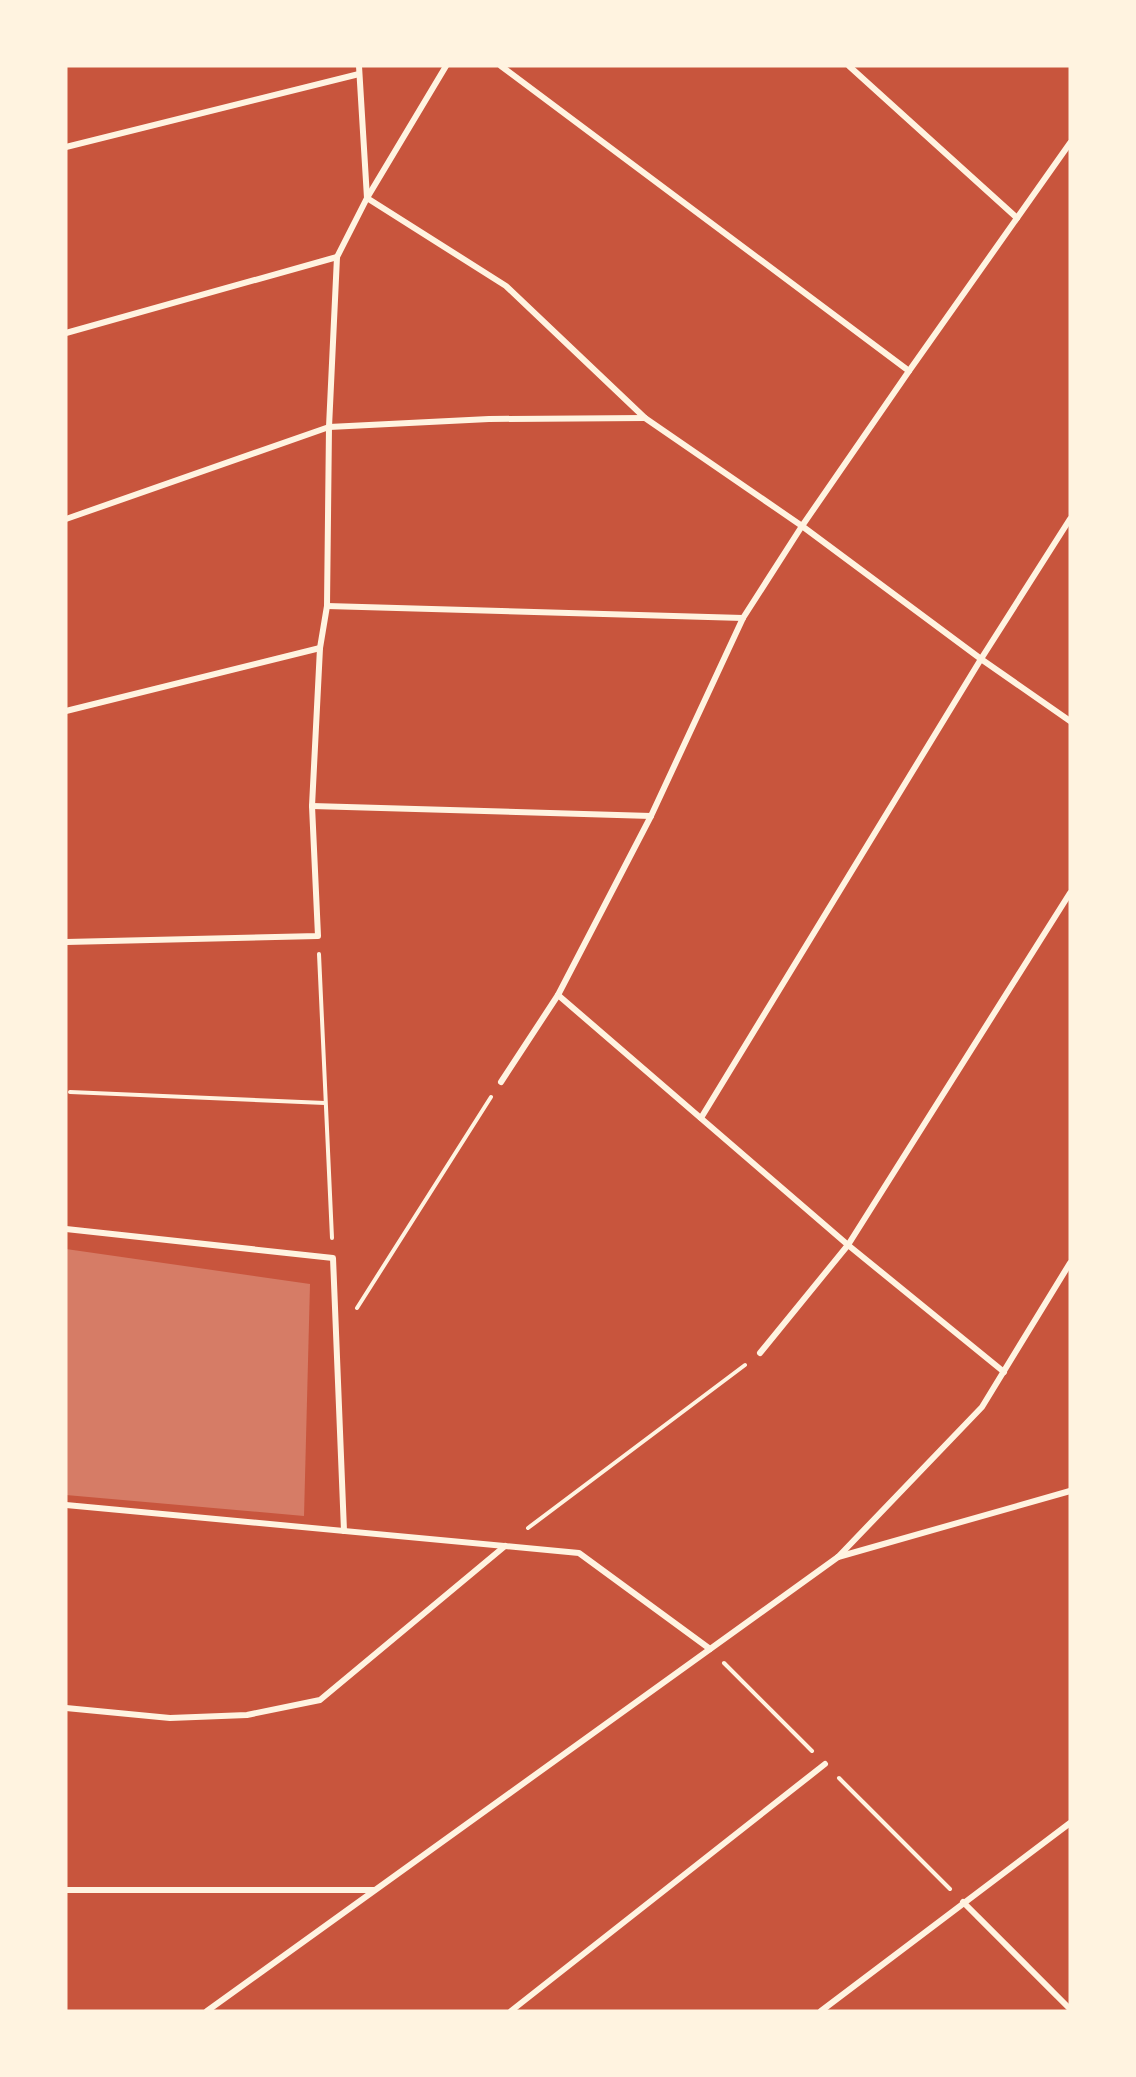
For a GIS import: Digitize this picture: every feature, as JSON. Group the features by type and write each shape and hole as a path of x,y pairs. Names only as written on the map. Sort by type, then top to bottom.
{"street":[{"path":"359,66 367,198"},
{"path":"66,942 318,936 312,806 320,648 327,606 329,427 337,257 367,198 446,66"},
{"path":"501,66 909,371"},
{"path":"849,66 1017,218"},
{"path":"66,147 359,74"},
{"path":"501,1082 558,995 651,816 743,618 802,526 1070,143"},
{"path":"367,198 506,286 645,418 802,526 981,659 1070,721"},
{"path":"66,333 337,257"},
{"path":"66,519 329,427 489,419 645,418"},
{"path":"701,1118 981,659 1070,519"},
{"path":"327,606 743,618"},
{"path":"66,711 320,648"},
{"path":"312,806 651,816"},
{"path":"760,1353 848,1245 1070,893"},
{"path":"558,995 848,1245 1004,1372"},
{"path":"66,1229 333,1258 344,1531"},
{"path":"207,2011 837,1557 982,1407 1070,1263"},
{"path":"837,1557 1070,1491"},
{"path":"66,1505 579,1553 710,1649"},
{"path":"66,1708 170,1718 247,1715 320,1700 505,1546"},
{"path":"511,2011 825,1764"},
{"path":"821,2011 1070,1823"},
{"path":"66,1890 375,1890"},
{"path":"963,1902 1070,2009"}],"path":[{"path":"318,936 333,1258"},
{"path":"336,1342 501,1082"},
{"path":"70,1092 325,1103"},
{"path":"505,1546 760,1353"}],"building":[{"path":"66,1249 310,1284 304,1516 66,1495"}]}
